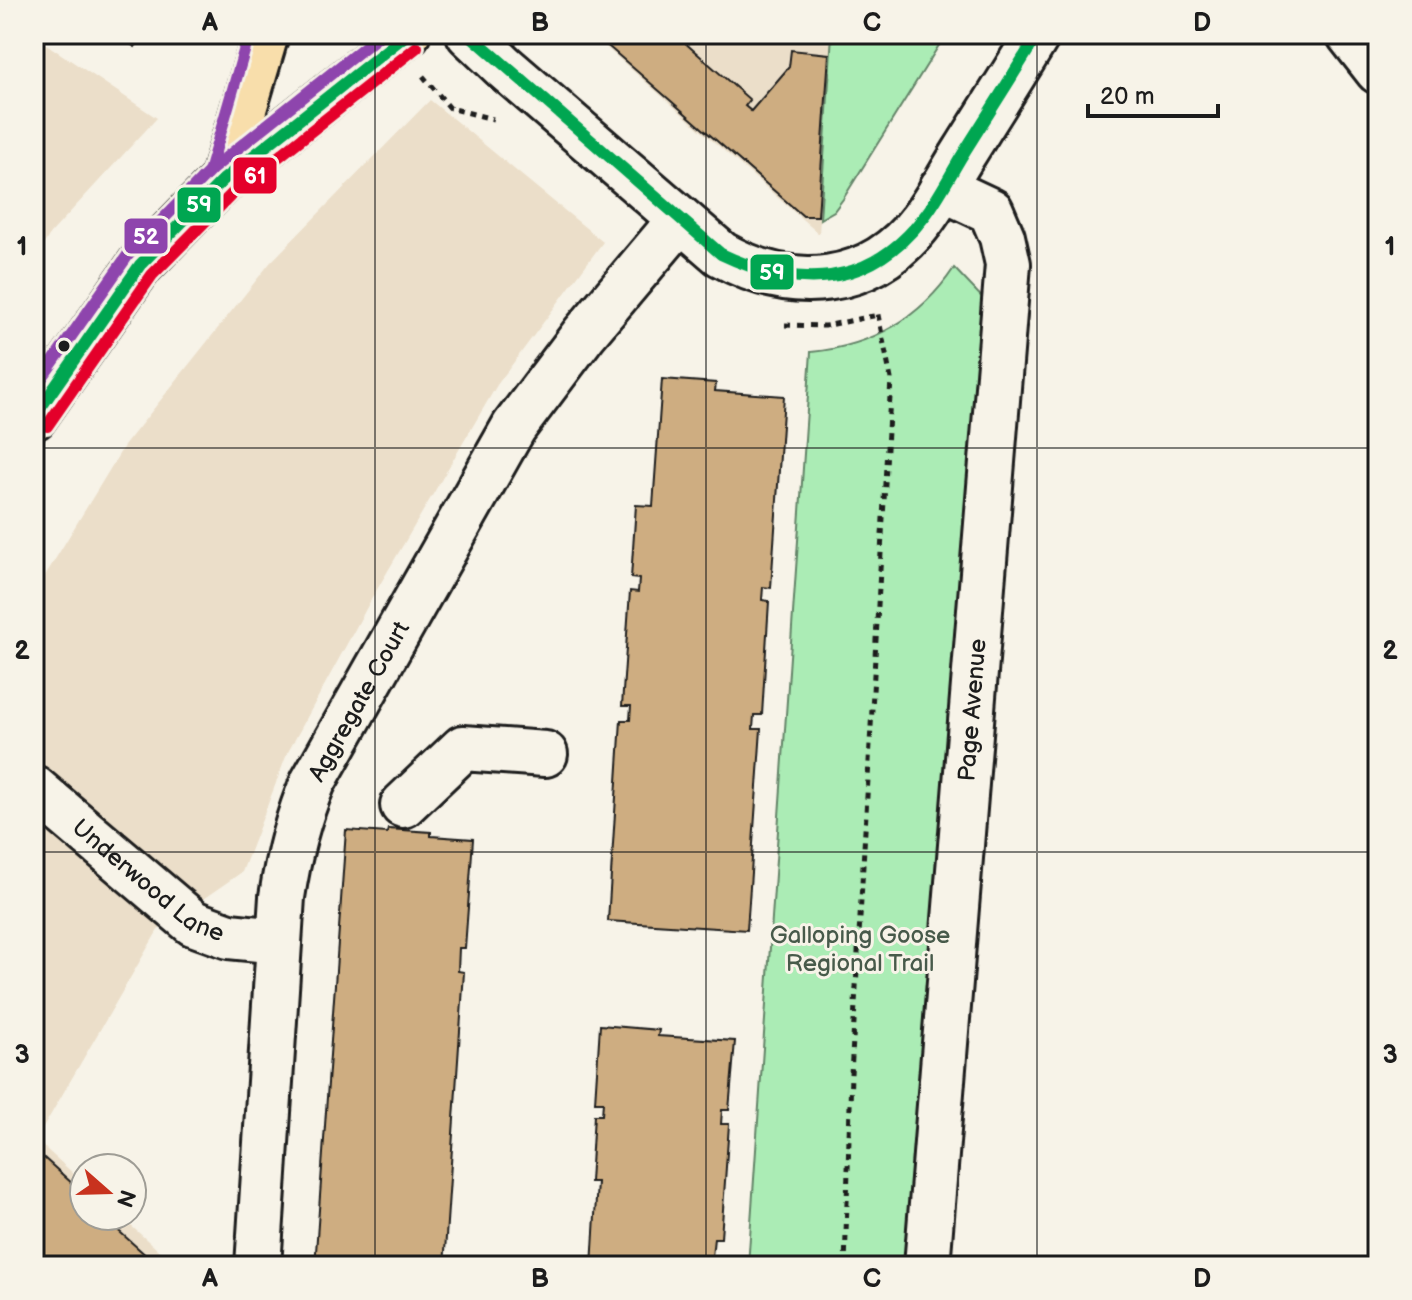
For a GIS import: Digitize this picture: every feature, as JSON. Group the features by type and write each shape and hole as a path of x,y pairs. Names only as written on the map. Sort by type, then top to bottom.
{"main road":[{"path":"223,180 266,34"},
{"path":"34,417 140,265 223,180 407,34"}],"street":[{"path":"469,34 721,254 742,266 792,279 841,276 867,267 896,248 922,220 1038,34"},
{"path":"1349,34 1378,71"},
{"name":"Page Avenue","path":"927,1266 1008,264 1002,237 991,211 942,188"},
{"name":"Aggregate Court","path":"258,1266 279,941 288,857 301,809 313,782 514,427 584,334 680,220"},
{"path":"403,805 463,748 545,754"},
{"name":"Underwood Lane","path":"34,788 193,923 229,936 279,941"}],"path":[{"path":"442,98 450,108 482,115 503,125"},
{"path":"845,1266 852,1058 891,379 878,315"}],"shaded area":[{"path":"591,34 832,34 819,234"},
{"path":"34,36 157,118 50,234 34,261"},
{"path":"430,100 603,242 497,385 372,598 287,754 242,872 158,930 36,1140 68,1169 68,1232 138,1232 176,1266 34,1266 34,594 124,446 270,263"}],"green space":[{"path":"832,34 946,34 843,199 834,211 820,219"},
{"name":"Galloping Goose Regional Trail","path":"954,268 993,309 928,1266 748,1266 811,352 854,344 892,327 926,302"}],"building":[{"path":"115,34 144,34 135,47"},
{"path":"607,34 675,34 750,100 745,106 751,111 789,67 791,50 829,54 818,216 803,216 601,40"},
{"path":"662,379 716,383 715,391 784,396 771,588 763,587 762,600 769,601 762,715 754,715 753,729 761,729 747,930 608,921 621,720 630,720 631,706 622,706 630,591 638,592 639,579 631,578 636,505 653,506"},
{"path":"388,829 473,839 465,948 459,948 458,971 464,972 444,1266 315,1266 346,830 387,833"},
{"path":"600,1025 659,1030 658,1036 735,1041 729,1110 722,1110 721,1124 729,1124 721,1238 714,1238 712,1257 719,1258 718,1266 592,1266 597,1182 590,1182 594,1115 602,1115 603,1102 595,1102"},
{"path":"34,1149 68,1180 68,1232 120,1232 158,1266 34,1266"}],"transit line":[{"name":"52","path":"201,180 209,172 249,34"},
{"name":"52","path":"34,389 128,255 212,169 381,34"},
{"name":"59","path":"34,417 140,265 223,180 407,34"},
{"name":"59","path":"469,34 721,254 777,274 804,277 830,276 856,270 903,241 935,202 1038,34"},
{"name":"61","path":"47,426 152,275 234,192 417,47"}]}
